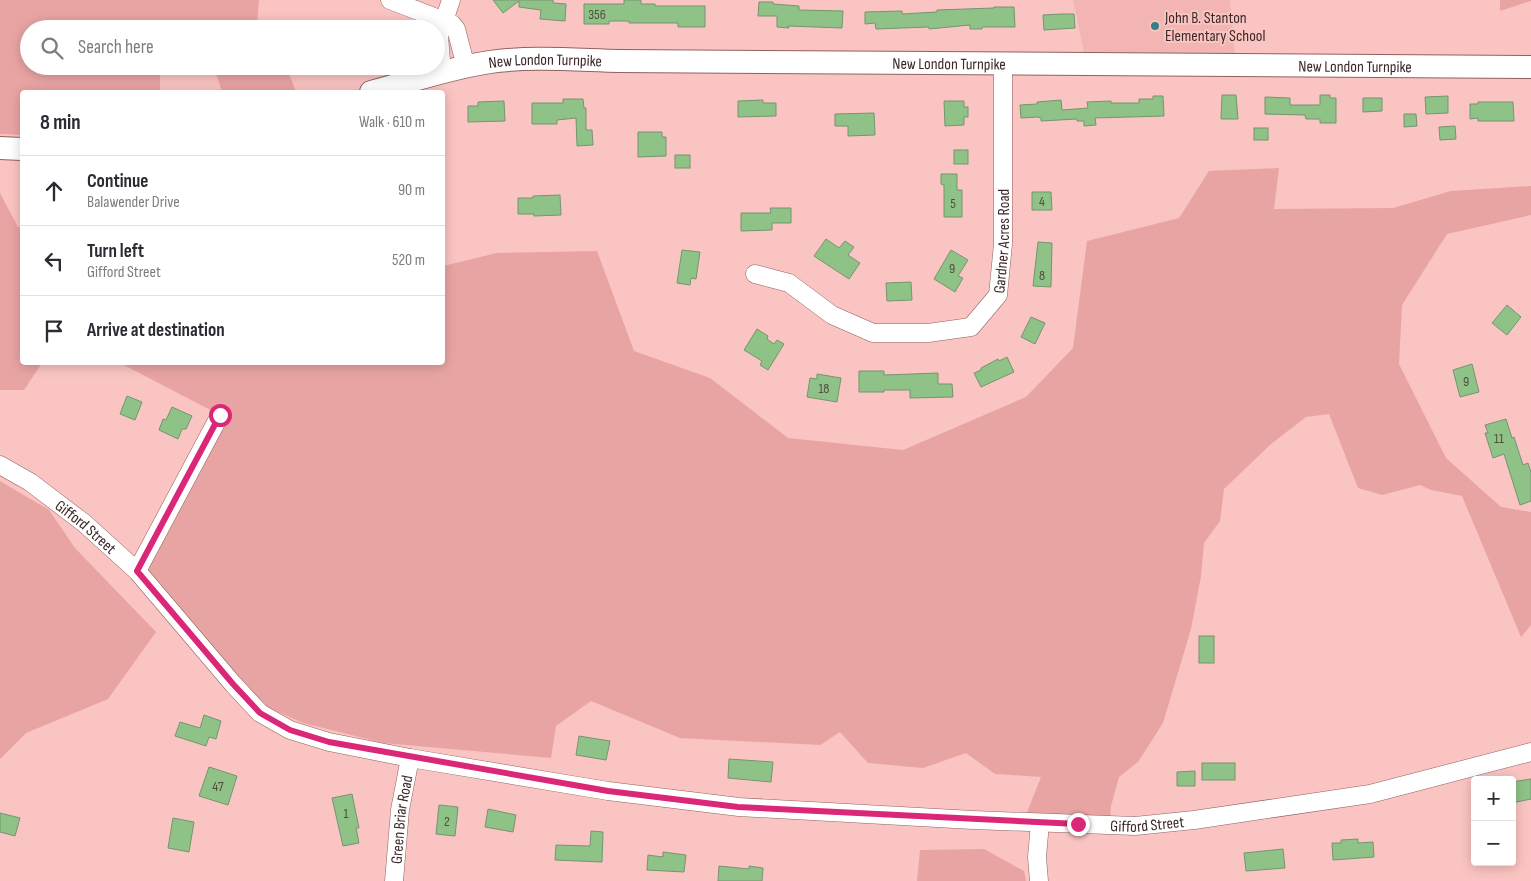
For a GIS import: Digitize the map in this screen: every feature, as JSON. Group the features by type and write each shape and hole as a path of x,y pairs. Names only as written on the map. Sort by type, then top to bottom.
{"main road":[{"name":"New London Turnpike","path":"445,72 491,62 527,59 620,62 1531,67"},
{"name":"New London Turnpike","path":"378,90 435,75"},
{"path":"0,148 20,149"}],"street":[{"path":"390,0 444,20 451,0"},
{"path":"445,20 452,24 456,29 466,67"},
{"name":"Gardner Acres Road","path":"754,274 789,283 832,316 873,333 928,333 971,328 998,295 1003,244 1003,64"},
{"path":"137,571 220,415"},
{"name":"Gifford Street","path":"0,465 30,482 84,523 137,571 260,713 290,730 329,742 410,758 608,791 738,807 1040,823 1135,826 1204,819 1370,794 1531,752"},
{"name":"Green Briar Road","path":"394,881 400,810 410,758"},
{"path":"1039,881 1037,857 1040,823"}],"shaded area":[{"path":"0,0 259,0 257,20 20,20 20,75 160,75 160,90 20,90 20,135 0,134"},
{"name":"John B. Stanton Elementary School","path":"1073,0 1230,0 1235,54 1084,52"},
{"path":"1500,0 1531,0 1531,1 1500,11"},
{"path":"217,75 289,75 295,90 221,90"},
{"path":"1279,168 1274,209 1393,208 1451,191 1531,186 1531,215 1447,234 1402,305 1399,364 1446,458 1501,507 1531,512 1531,625 1521,637 1462,496 1431,490 1420,485 1382,495 1358,488 1329,414 1306,417 1271,444 1224,489 1220,521 1204,543 1201,576 1191,629 1163,723 1138,762 1119,777 1111,806 1110,819 1026,815 1041,777 995,774 966,753 923,768 868,763 840,732 820,745 680,738 591,701 556,726 551,758 383,743 303,723 260,704 136,558 220,415 124,365 445,365 445,266 497,253 597,251 634,351 710,378 788,438 903,450 1026,397 1073,348 1087,241 1179,218 1209,171"},
{"path":"0,193 18,227 20,227 20,365 41,365 24,390 0,390"},
{"path":"0,481 49,510 75,548 156,632 108,699 26,733 0,759"},
{"path":"984,849 1024,871 1026,881 917,881 920,850"}],"building":[{"path":"493,0 553,0 553,3 566,4 565,21 540,19 541,10 519,7 519,1 503,13"},
{"path":"624,0 641,0 641,4 655,4 655,6 705,6 705,27 678,27 678,23 629,23 629,21 609,21 609,24 584,24 584,4 624,4"},
{"path":"759,2 799,6 799,10 843,11 842,28 777,27 777,16 758,16"},
{"path":"1014,7 1015,27 970,29 970,25 929,29 929,27 876,29 875,23 865,24 865,12 902,11 902,14"},
{"path":"1074,14 1075,28 1044,30 1043,15"},
{"path":"1222,95 1236,95 1238,119 1221,119"},
{"path":"1320,95 1330,95 1330,98 1336,98 1336,123 1320,123 1320,119 1306,119 1305,115 1265,114 1265,97 1290,98 1290,105 1320,105"},
{"path":"1153,96 1163,96 1164,116 1095,118 1096,125 1084,126 1084,121 1077,121 1077,119 1041,121 1041,118 1038,117 1021,118 1020,105 1037,104 1037,102 1061,100 1062,110 1088,108 1087,102 1139,103 1139,99 1153,99"},
{"path":"1448,96 1448,113 1426,114 1425,97"},
{"path":"1363,98 1382,98 1382,111 1363,112"},
{"path":"563,99 583,99 584,108 586,108 586,130 592,130 593,145 577,146 576,118 557,120 557,124 532,124 532,103 563,103"},
{"path":"763,100 763,103 776,103 776,116 738,117 738,101"},
{"path":"504,101 505,121 468,122 468,106 478,106 478,102"},
{"path":"944,101 964,101 964,107 968,107 968,117 964,117 964,125 945,126"},
{"path":"1478,102 1513,102 1514,121 1478,121 1478,118 1470,119 1470,104 1478,104"},
{"path":"874,113 875,135 848,136 848,126 835,126 835,114"},
{"path":"1404,114 1416,114 1417,126 1404,127"},
{"path":"1455,126 1456,139 1440,140 1439,127"},
{"path":"1254,128 1268,128 1268,140 1254,140"},
{"path":"638,132 662,132 662,137 666,137 666,156 638,157"},
{"path":"954,150 968,150 968,164 954,164"},
{"path":"675,155 690,155 690,168 675,168"},
{"path":"941,174 957,174 957,190 962,190 962,217 944,217 944,185 941,184"},
{"path":"1032,192 1051,192 1052,210 1032,210"},
{"path":"560,195 561,215 534,216 534,214 518,214 518,198"},
{"path":"770,208 791,208 791,223 772,223 772,230 741,231 741,213 771,213"},
{"path":"826,239 839,248 845,241 854,247 848,255 860,263 849,279 814,256"},
{"path":"1038,242 1052,243 1051,287 1033,286"},
{"path":"682,250 700,252 696,279 691,278 690,285 677,283"},
{"path":"951,250 968,260 958,276 963,278 955,292 934,279"},
{"path":"911,282 912,300 887,301 886,283"},
{"path":"1507,305 1521,317 1507,335 1492,323"},
{"path":"1031,317 1045,323 1035,344 1021,337"},
{"path":"757,329 768,336 767,339 774,344 777,340 784,344 768,370 760,365 762,361 744,350"},
{"path":"1007,357 1014,372 981,387 974,373 998,359 999,361"},
{"path":"1472,364 1479,392 1460,397 1453,370"},
{"path":"859,371 884,371 884,375 938,373 938,384 952,384 953,397 910,398 910,390 859,392"},
{"path":"817,374 841,378 837,402 807,397 810,378 817,379"},
{"path":"127,396 142,402 135,420 120,414"},
{"path":"172,407 192,416 186,429 182,429 178,439 159,430 163,419 166,420"},
{"path":"1506,419 1523,465 1528,463 1531,472 1531,501 1520,505 1504,454 1493,458 1485,433 1488,433 1485,425"},
{"path":"1199,636 1214,636 1214,663 1199,663"},
{"path":"204,715 221,721 216,739 209,737 206,746 175,736 180,722 200,728"},
{"path":"579,736 610,741 606,760 576,755"},
{"path":"729,759 773,762 771,782 728,778"},
{"path":"1202,763 1235,763 1235,780 1202,780"},
{"path":"209,767 237,776 228,805 199,796"},
{"path":"1195,771 1195,786 1177,786 1177,772"},
{"path":"1531,779 1531,799 1516,802 1516,781"},
{"path":"352,794 359,828 356,828 359,843 343,846 332,798"},
{"path":"439,805 458,807 455,836 436,834"},
{"path":"488,809 516,815 513,832 485,827"},
{"path":"0,813 20,818 15,836 0,832"},
{"path":"173,818 194,822 189,852 168,848"},
{"path":"591,831 603,832 602,862 555,860 556,845 590,846"},
{"path":"1358,839 1358,843 1373,842 1374,857 1333,860 1332,843 1341,843 1341,840"},
{"path":"1283,849 1285,868 1246,871 1244,853"},
{"path":"663,852 686,855 684,872 647,870 648,855 663,857"},
{"path":"719,866 749,869 749,866 763,868 762,881 718,881"}],"place":[{"name":"John B. Stanton Elementary School","path":"1155,26"}],"route":[{"path":"220,415 137,571 260,713 290,730 329,742 410,758 608,791 738,807 1078,824"}]}
